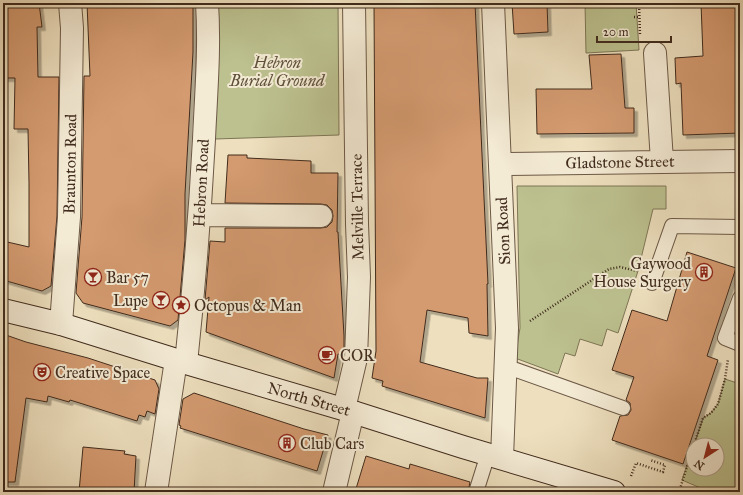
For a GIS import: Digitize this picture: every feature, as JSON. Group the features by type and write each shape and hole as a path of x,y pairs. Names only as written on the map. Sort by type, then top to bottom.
{"street":[{"name":"Braunton Road","path":"61,324 69,217 72,28 70,3"},
{"name":"Hebron Road","path":"156,492 193,297 200,215 209,35 207,3"},
{"name":"Melville Terrace","path":"334,492 349,410 356,358 359,277 356,224 354,3"},
{"name":"Sion Road","path":"493,3 507,328 505,366 495,456"},
{"path":"655,52 662,162"},
{"name":"Gladstone Street","path":"500,164 740,161"},
{"path":"200,215 320,216"},
{"name":"North Street","path":"3,310 61,324 349,410 614,492"}],"lane":[{"path":"653,279 672,226 740,227"},
{"path":"740,298 725,338 740,344"},
{"path":"505,366 623,408"},
{"path":"476,492 495,456"}],"path":[{"path":"634,17 639,17"},
{"path":"507,328 520,328 609,269 620,267 653,279"},
{"path":"697,437 703,418 711,413 718,404 725,379"},
{"path":"636,463 663,472 665,465 650,460"},
{"path":"679,492 685,473"}],"green space":[{"name":"Hebron Burial Ground","path":"217,3 338,3 339,135 215,139"},
{"path":"585,3 636,3 639,50 586,53"},
{"path":"517,186 666,186 666,209 653,209 638,271 618,333 607,329 602,346 580,339 575,356 565,353 558,374 515,358 520,328"},
{"path":"725,379 740,384 740,492 710,492 682,480 685,471 685,477 725,477 725,437 697,437 703,418 711,413 718,404"}],"building":[{"path":"3,3 39,3 42,27 37,27 38,77 59,77 57,216 51,286 42,291 3,280 3,241 29,247 29,183 28,129 14,129 15,78 3,78"},
{"path":"87,3 193,3 193,52 185,194 185,240 178,320 170,326 83,303 76,293 82,217 84,76 90,76"},
{"path":"374,3 475,3 488,284 488,336 469,333 468,318 427,310 420,362 477,378 488,378 485,418 382,386 383,381 372,378 376,351"},
{"path":"512,3 547,3 548,32 514,34"},
{"path":"701,3 740,3 740,133 683,135 681,83 676,84 675,58 703,56"},
{"path":"621,54 625,108 634,108 634,133 537,134 536,89 592,89 589,55"},
{"path":"228,155 247,155 247,158 311,161 311,173 338,173 337,232 344,355 338,354 334,378 206,332 209,297 205,300 210,241 225,242 225,228 321,228 327,227 332,222 333,216 332,210 327,205 321,204 225,203"},
{"path":"687,252 736,268 707,356 718,360 692,437 685,437 685,458 683,464 612,440 620,416 628,415 631,410 630,403 626,400 634,377 612,370 632,310 667,321"},
{"path":"3,334 26,342 88,358 155,380 159,389 155,414 147,411 145,417 139,415 137,421 70,400 69,402 48,396 47,402 26,398 15,482 3,482"},
{"path":"194,393 304,429 328,435 317,471 180,428 181,426 179,425 183,399"},
{"path":"83,447 125,451 124,454 136,456 134,492 79,492"},
{"path":"366,456 409,469 410,464 470,482 468,492 355,492"}],"place":[{"name":"Gaywood House Surgery","path":"704,272"},
{"name":"Bar 57","path":"93,277"},
{"name":"Lupe","path":"161,300"},
{"name":"Octopus & Man","path":"181,305"},
{"name":"COR","path":"327,355"},
{"name":"Creative Space","path":"42,372"},
{"name":"Club Cars","path":"287,443"}]}
